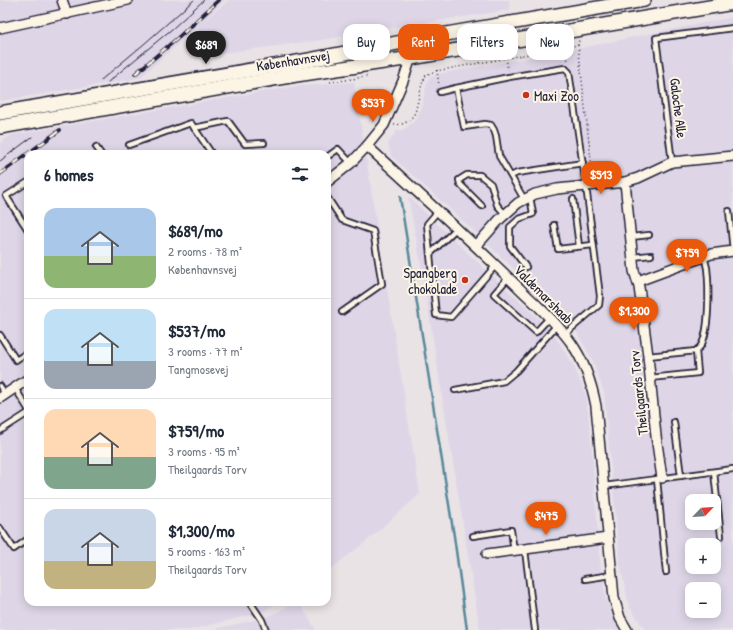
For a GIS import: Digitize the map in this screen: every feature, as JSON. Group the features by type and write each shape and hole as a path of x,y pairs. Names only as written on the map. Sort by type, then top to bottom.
{"main road":[{"name":"Københavnsvej","path":"449,34 644,0"},
{"name":"Københavnsvej","path":"449,52 733,3"},
{"name":"Københavnsvej","path":"0,113 301,62 398,43"},
{"name":"Københavnsvej","path":"0,127 296,75 398,60"}],"street":[{"path":"62,0 67,14"},
{"path":"0,28 128,0"},
{"path":"331,179 367,146 384,125 410,60"},
{"name":"Valdemarshaab","path":"367,146 496,265 557,325 573,346 582,363 594,394 614,598 620,618 627,630"},
{"path":"476,246 505,214 527,197 557,189 625,182 638,178 672,162 733,156"},
{"name":"Theilgaards Torv","path":"625,182 634,270 638,281 648,356 659,478"},
{"path":"638,281 704,256 733,251"},
{"path":"3,396 24,382"},
{"path":"487,554 608,538"}],"lane":[{"name":"Galoche Alle","path":"672,162 656,38 733,28"},
{"path":"440,92 565,68 569,72 583,163 590,186 594,245 600,296 599,305 565,334"},
{"path":"456,88 464,127 485,124 491,125 496,136 499,156 511,176 527,197 533,214 519,219 510,227 510,246 526,267"},
{"path":"194,128 228,121 245,144 264,144"},
{"path":"129,145 191,124 209,150"},
{"path":"331,153 338,149 351,162"},
{"path":"511,176 517,173 583,163"},
{"path":"482,206 460,184 459,180 467,175 480,174 490,184 497,205 505,214"},
{"path":"24,185 6,196 24,224"},
{"path":"573,199 579,246"},
{"path":"331,203 342,220 373,231 382,284 342,312"},
{"path":"438,211 427,224 436,315 451,317 496,265"},
{"path":"729,211 733,251"},
{"path":"554,225 558,249 594,245"},
{"path":"430,254 456,228"},
{"path":"631,237 649,235"},
{"path":"633,257 652,255"},
{"path":"648,356 696,351 701,346 706,331 708,316 707,267 704,256"},
{"path":"508,278 494,294 536,332 549,318"},
{"path":"455,390 504,381 516,371 557,325"},
{"path":"0,335 16,360 24,355"},
{"path":"650,378 698,373 696,351"},
{"path":"0,386 3,396"},
{"path":"14,388 24,403"},
{"path":"0,431 24,416"},
{"path":"674,422 681,476"},
{"path":"604,486 733,469"},
{"path":"714,472 721,536"},
{"path":"659,478 666,572"},
{"path":"0,528 14,549 24,542"},
{"path":"473,536 511,530 514,551"},
{"path":"525,550 535,630"},
{"path":"585,579 611,575"},
{"path":"253,606 262,620 266,630"}],"path":[{"path":"580,38 578,45 590,186"},
{"path":"574,46 578,45"},
{"path":"384,125 402,124 408,121 415,113 422,84 426,75 437,70 494,60"},
{"path":"506,60 509,78"},
{"path":"566,68 568,60"},
{"path":"437,70 440,92"}],"shaded area":[{"path":"0,0 225,0 204,21 229,0 509,0 510,10 416,24 398,24 398,27 390,28 390,24 343,24 343,36 202,56 198,26 140,78 0,101"},
{"path":"733,17 733,630 645,630 629,606 620,565 604,393 592,359 577,333 549,303 471,228 391,156 388,144 397,130 402,131 416,120 422,105 428,79 437,74 526,58 526,60 574,60 574,50"},
{"path":"354,82 420,494 368,540 331,569 331,150 24,150 24,606 272,606 260,613 190,630 0,630 0,143 11,135 290,87"},
{"path":"408,196 535,315 556,338 573,364 586,395 592,449 600,561 606,599 619,630 480,630 420,259"},
{"path":"289,606 302,606 316,630 211,630 267,617"}],"waterway":[{"path":"400,197 454,536 467,630"}],"tram line":[{"path":"101,80 194,0"},
{"path":"108,82 172,29 204,0"},
{"path":"0,161 32,137"}],"railway":[{"path":"135,74 179,37 219,0"},
{"path":"33,150 60,130"},
{"path":"0,174 24,156"}],"place":[{"name":"Maxi Zoo","path":"526,95"},
{"name":"Spangberg chokolade","path":"465,280"}]}
